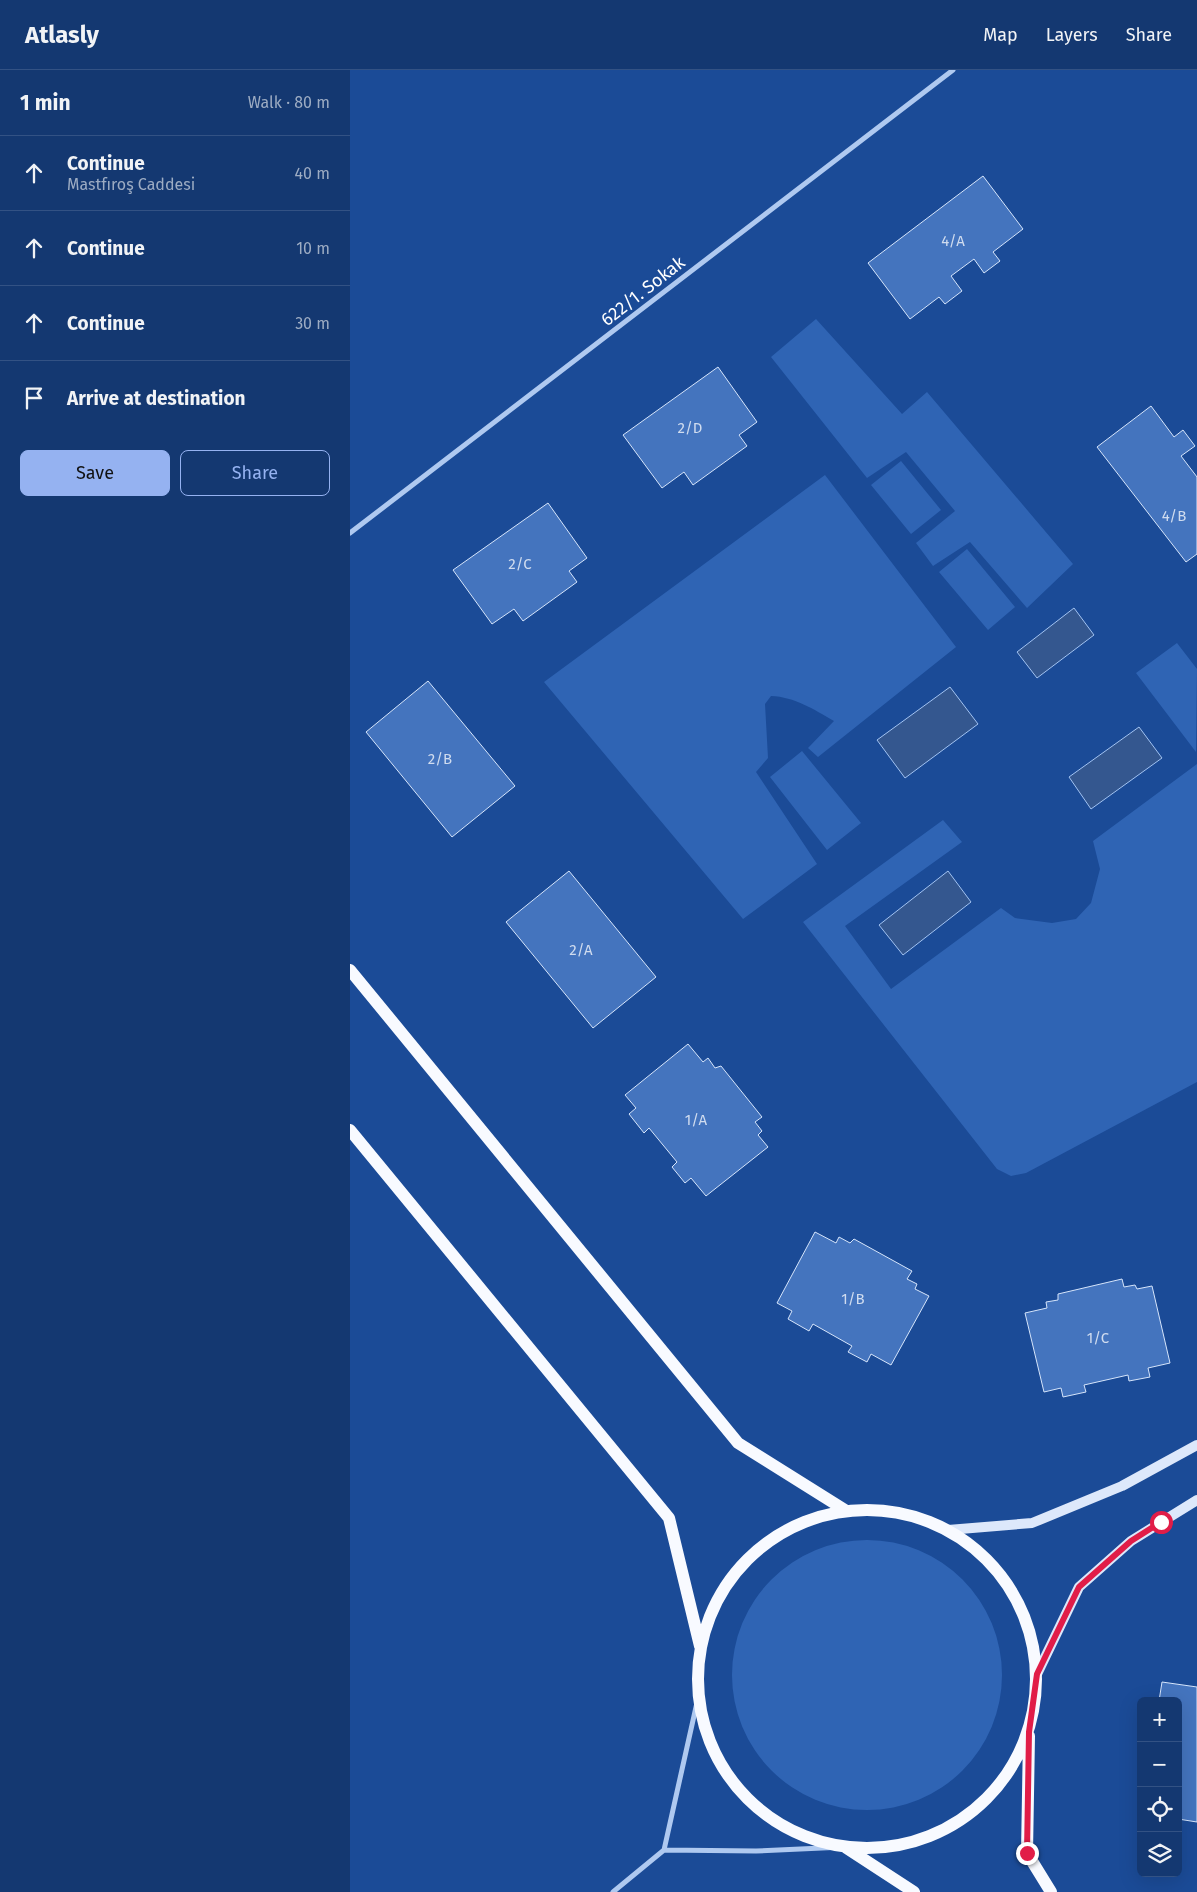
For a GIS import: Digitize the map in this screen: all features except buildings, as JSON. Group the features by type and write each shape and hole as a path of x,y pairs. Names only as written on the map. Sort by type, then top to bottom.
{"main road":[{"path":"350,970 738,1443 845,1510"},
{"path":"350,1130 669,1518 700,1646 698,1698 712,1749 742,1793 788,1830 845,1847 914,1892"},
{"path":"948,1530 1032,1522 1122,1486 1197,1445"},
{"path":"1051,1892 1027,1853 1029,1732 1037,1674 1079,1587 1131,1541 1197,1500"},
{"path":"700,1646 718,1596 750,1554 794,1524 845,1510 898,1512 948,1530 994,1566 1025,1617 1037,1674"},
{"path":"845,1847 903,1845 958,1823 1001,1784 1029,1732"}],"street":[{"name":"622/1. Sokak","path":"350,534 953,70"},
{"path":"613,1892 664,1850 698,1698"},
{"path":"664,1850 756,1851 845,1847"}],"shaded area":[{"path":"816,319 902,414 927,392 1073,564 1027,608 970,542 933,566 916,543 955,511 906,452 867,478 771,357"},
{"path":"901,461 941,510 911,534 871,485"},
{"path":"825,475 956,647 818,757 808,748 834,721 796,701 771,696 765,704 768,758 756,772 817,864 743,919 544,682"},
{"path":"967,549 1015,607 988,630 939,572"},
{"path":"1074,608 1094,635 1037,678 1017,652"},
{"path":"1177,643 1197,669 1196,752 1136,673"},
{"path":"950,687 978,724 905,778 877,740"},
{"path":"1139,727 1162,758 1091,809 1069,777"},
{"path":"802,751 861,823 827,850 770,777"},
{"path":"1197,764 1197,1082 1026,1173 1011,1176 997,1169 803,922 943,820 962,842 845,926 891,989 1001,908 1015,918 1052,923 1076,919 1091,903 1100,869 1093,841"},
{"path":"948,871 971,902 903,955 879,925"},
{"path":"854,1540 880,1540 906,1545 919,1550 942,1562 963,1579 980,1600 992,1623 1000,1649 1002,1675 1000,1701 992,1727 980,1750 963,1771 942,1788 906,1805 880,1810 854,1810 828,1805 803,1794 781,1780 762,1761 748,1739 737,1714 732,1688 732,1662 737,1636 748,1611 762,1589 781,1570 803,1556 828,1545"}],"route":[{"path":"1027,1853 1029,1732 1037,1674 1079,1587 1131,1541 1161,1522"}]}
